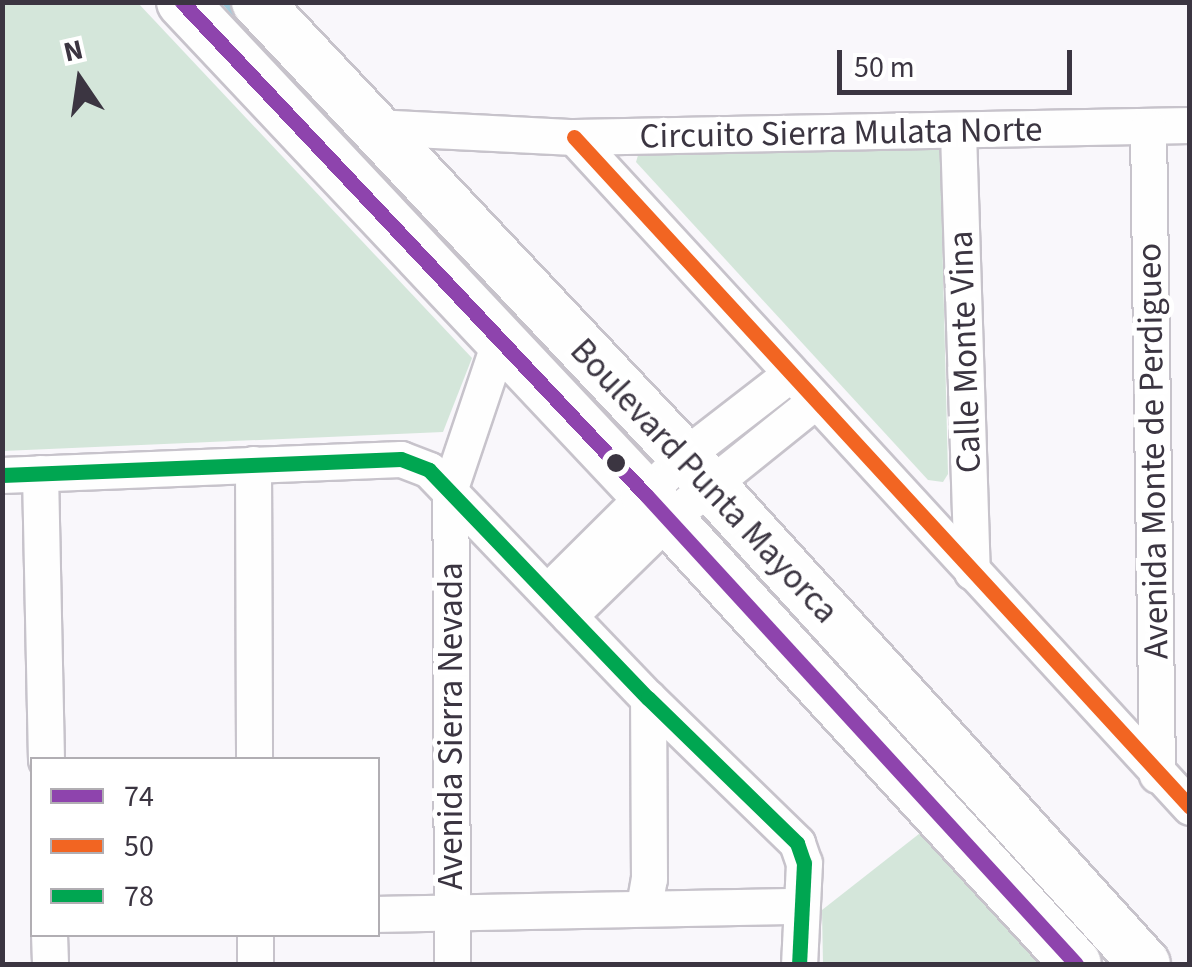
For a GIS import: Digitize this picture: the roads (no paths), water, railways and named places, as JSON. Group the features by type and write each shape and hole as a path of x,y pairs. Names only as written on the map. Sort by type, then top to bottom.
{"street":[{"name":"Boulevard Punta Mayorca","path":"182,2 1076,964"},
{"name":"Boulevard Punta Mayorca","path":"257,2 697,471 1145,964"},
{"name":"Circuito Sierra Mulata Norte","path":"374,127 574,138 1190,126"},
{"name":"Avenida Monte de Perdigueo","path":"1148,127 1157,775"},
{"name":"Calle Monte Vina","path":"958,132 972,572"},
{"path":"574,138 1190,808"},
{"name":"Avenida Sierra Nevada","path":"452,964 450,488 499,342"},
{"path":"558,604 697,471 790,374"},
{"path":"697,471 816,400"},
{"path":"2,475 401,459 429,470 648,698 798,843 804,863 798,906 799,964"},
{"path":"253,464 254,757"},
{"path":"40,474 46,757"},
{"path":"644,906 649,879 648,698"},
{"path":"380,914 798,906"},
{"path":"49,937 50,964"},
{"path":"255,937 255,964"}],"waterway":[{"path":"227,2 244,21"},
{"path":"593,395 660,468"},
{"path":"703,517 790,610"}]}
